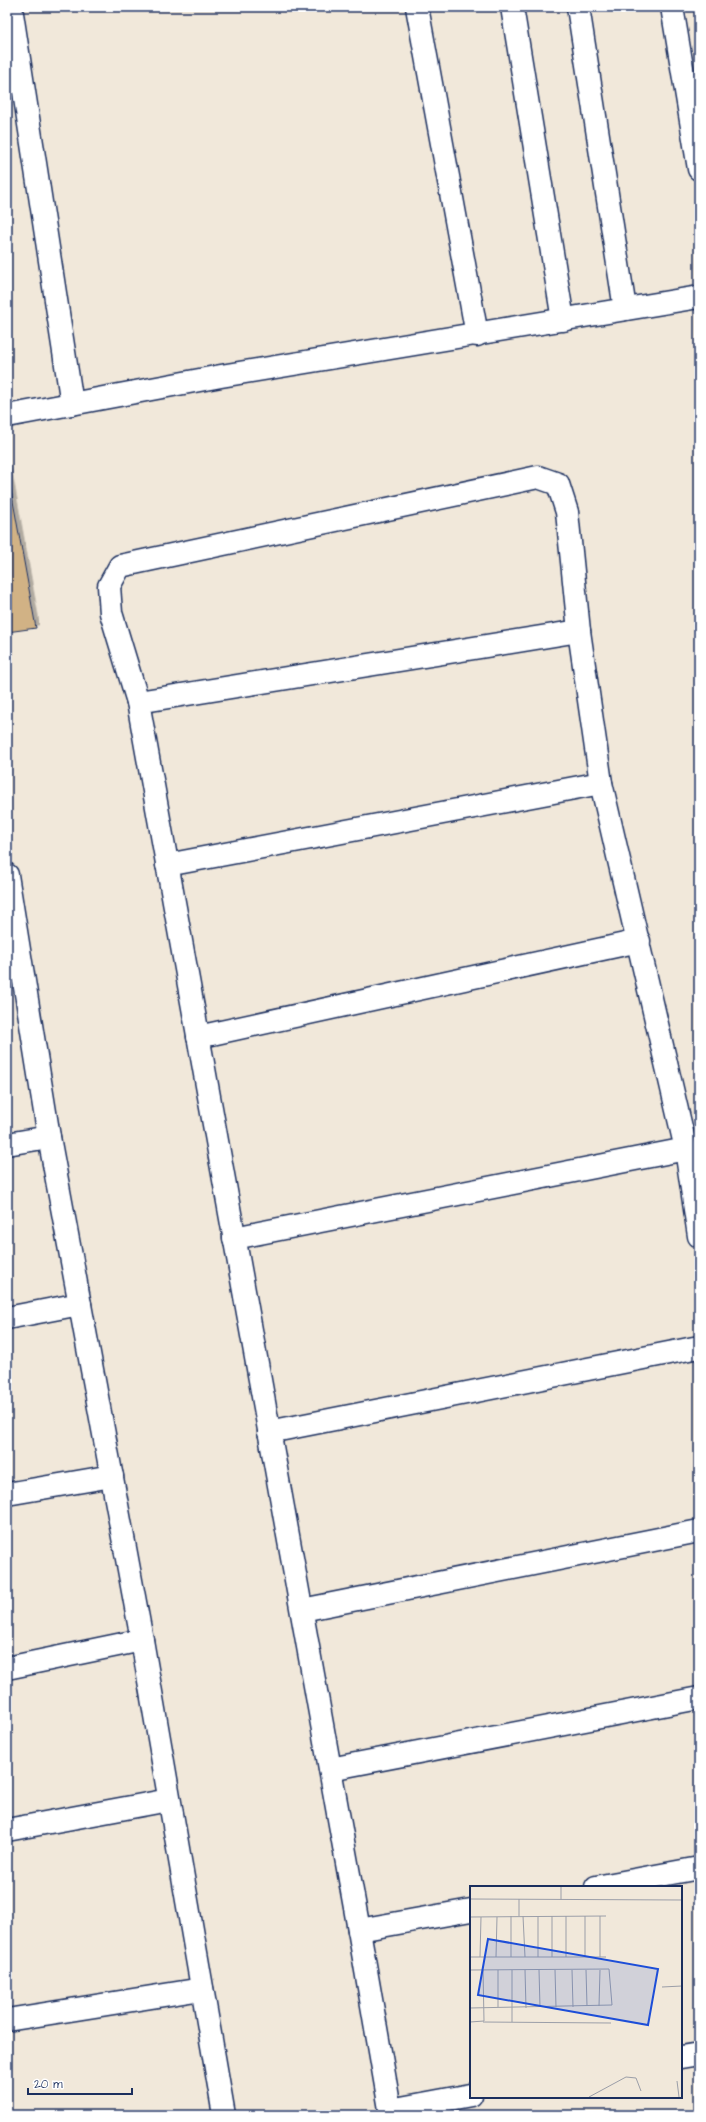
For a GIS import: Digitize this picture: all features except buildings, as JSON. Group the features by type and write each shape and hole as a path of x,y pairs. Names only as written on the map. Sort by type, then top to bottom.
{"street":[{"path":"11,7 72,404"},
{"path":"416,7 476,335"},
{"path":"512,7 563,320"},
{"path":"578,7 625,309"},
{"path":"672,7 699,169"},
{"path":"7,416 222,376 476,335 699,296"},
{"path":"470,2095 390,2112 302,1610 138,702 111,613 109,586 120,566 538,477 558,484 567,512 579,632 600,783 686,1149 699,1236"},
{"path":"138,702 579,632"},
{"path":"167,865 600,783"},
{"path":"7,875 10,910 80,1304 142,1640 224,2115"},
{"path":"198,1037 638,942"},
{"path":"7,1144 50,1137"},
{"path":"234,1238 686,1149"},
{"path":"7,1318 80,1304"},
{"path":"269,1432 699,1347"},
{"path":"7,1494 112,1476"},
{"path":"302,1610 699,1531"},
{"path":"7,1668 142,1640"},
{"path":"330,1770 699,1698"},
{"path":"7,1830 169,1800"},
{"path":"601,1886 699,1868"},
{"path":"359,1930 470,1910"},
{"path":"7,2020 202,1990"},
{"path":"682,2057 699,2054"}]}
